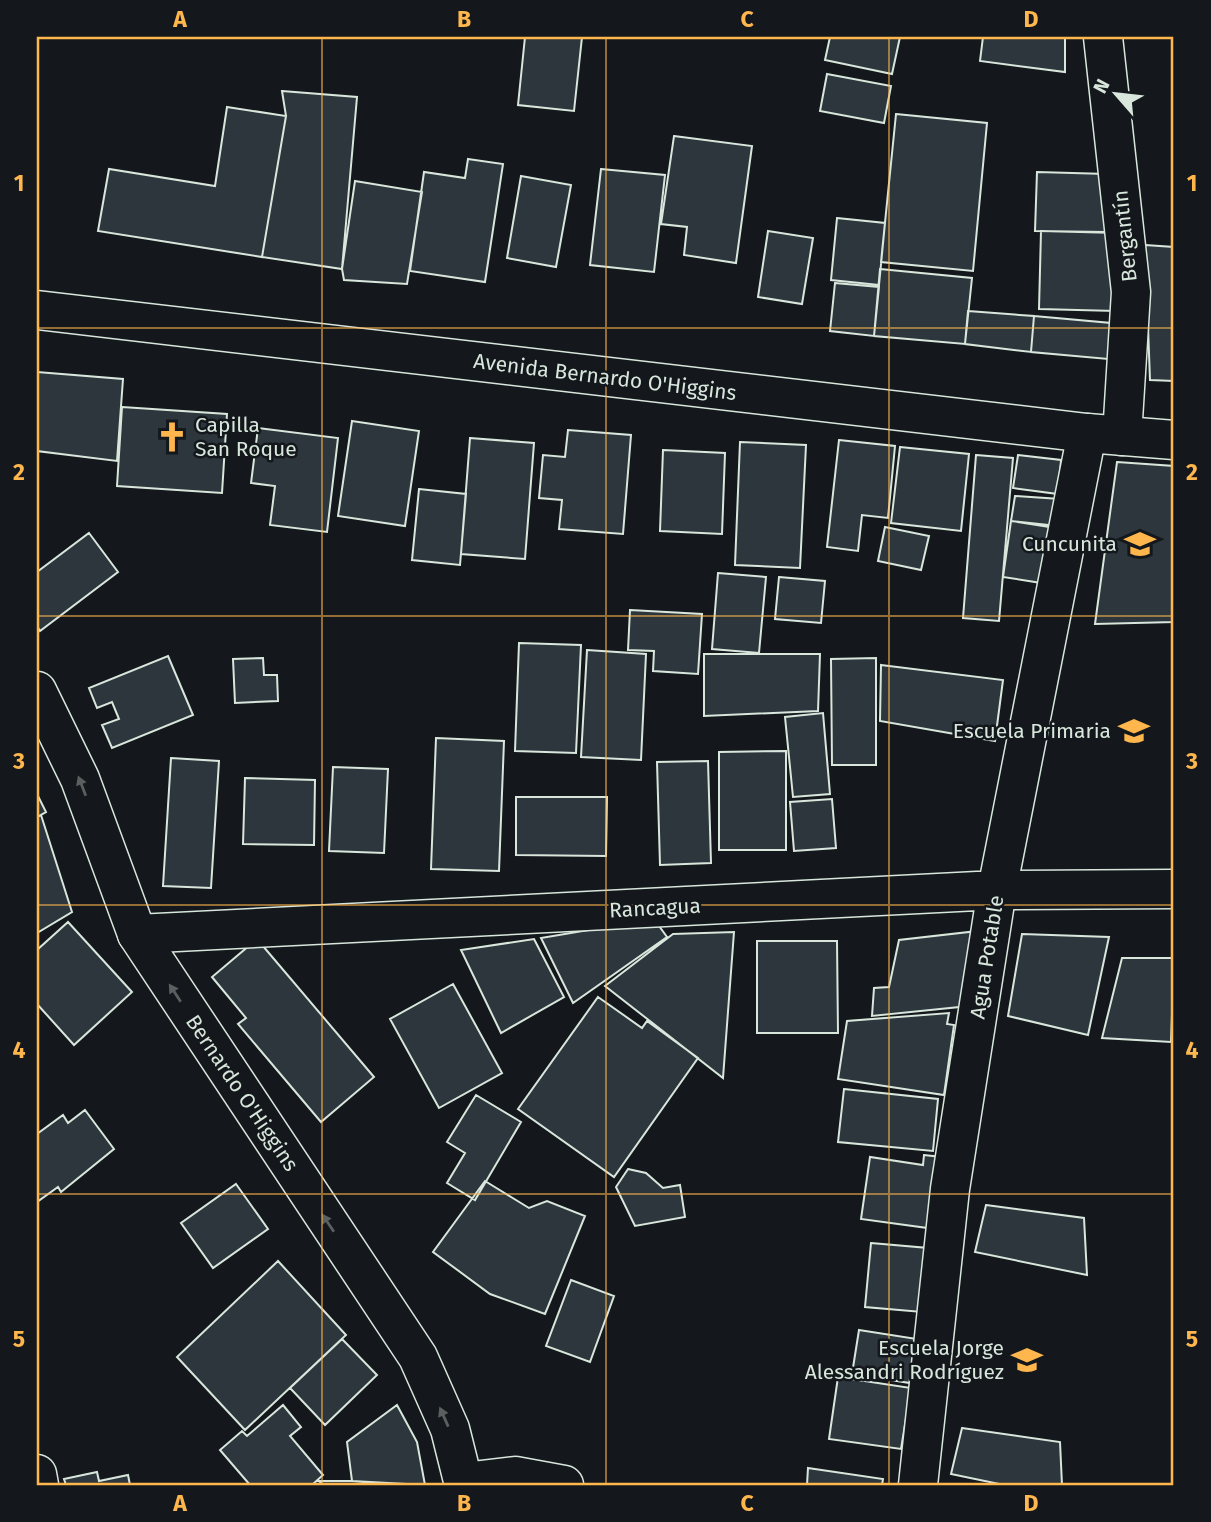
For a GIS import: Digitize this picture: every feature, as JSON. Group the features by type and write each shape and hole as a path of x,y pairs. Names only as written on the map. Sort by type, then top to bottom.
{"street":[{"name":"Bergantín","path":"1103,37 1131,292 1104,434"},
{"name":"Avenida Bernardo O'Higgins","path":"37,310 1174,440"},
{"name":"Agua Potable","path":"918,1485 950,1189 997,890 1104,434"},
{"name":"Bernardo O'Higgins","path":"37,691 80,779 137,934 418,1357 450,1429 464,1484"},
{"name":"Rancagua","path":"137,934 997,890 1174,889"},
{"path":"37,1474 39,1485"},
{"path":"464,1484 515,1476 564,1485"}],"building":[{"path":"525,37 582,37 574,111 518,105"},
{"path":"830,37 900,37 892,74 825,60"},
{"path":"983,37 1065,37 1065,72 980,61"},
{"path":"827,74 891,86 884,123 820,111"},
{"path":"282,91 357,97 342,269 262,257 286,116"},
{"path":"227,107 286,116 262,257 98,231 109,169 215,186"},
{"path":"896,114 987,123 973,271 881,262"},
{"path":"674,136 752,146 736,263 684,255 687,227 661,224"},
{"path":"468,159 503,164 485,282 410,271 424,172 465,178"},
{"path":"601,169 665,175 654,272 590,265"},
{"path":"1037,172 1107,174 1106,232 1035,231"},
{"path":"521,176 571,185 556,267 507,258"},
{"path":"355,181 422,192 407,284 344,280 342,269"},
{"path":"837,218 885,223 879,285 831,280"},
{"path":"768,231 813,238 802,304 758,297"},
{"path":"1041,231 1118,233 1116,311 1039,309"},
{"path":"1145,245 1174,247 1174,381 1150,380"},
{"path":"880,269 972,278 965,344 874,336"},
{"path":"835,283 879,287 874,336 830,331"},
{"path":"968,311 1034,316 1031,352 965,344"},
{"path":"1034,316 1111,323 1108,359 1031,352"},
{"path":"37,372 123,379 117,461 37,451"},
{"name":"Capilla San Roque","path":"122,407 227,414 222,493 117,486"},
{"path":"352,421 419,431 405,526 338,516"},
{"path":"258,428 338,438 327,532 270,525 275,486 251,483"},
{"path":"568,430 631,435 623,534 559,529 562,500 539,498 543,455 565,457"},
{"path":"470,438 534,443 525,559 461,554"},
{"path":"839,440 895,446 888,518 862,515 858,551 827,547"},
{"path":"740,442 806,445 800,568 735,565"},
{"path":"900,447 969,454 961,531 891,523"},
{"path":"663,450 725,453 722,534 660,531"},
{"path":"976,455 1013,458 999,621 963,618"},
{"path":"1018,455 1061,460 1058,494 1013,488"},
{"name":"Cuncunita","path":"1117,462 1174,466 1174,622 1095,624"},
{"path":"419,489 466,494 460,565 412,560"},
{"path":"1015,496 1060,499 1058,526 1011,521"},
{"path":"1011,521 1062,529 1054,585 1003,577"},
{"path":"885,527 929,536 921,570 878,561"},
{"path":"89,533 118,572 40,631 37,626 37,572"},
{"path":"718,573 766,577 759,653 712,649"},
{"path":"779,577 825,581 821,623 775,619"},
{"path":"630,610 702,614 698,674 653,671 654,651 628,650"},
{"path":"519,643 581,645 576,753 515,751"},
{"path":"587,650 646,654 641,760 581,757"},
{"path":"704,654 820,654 818,711 704,716"},
{"path":"168,656 193,715 112,748 102,725 119,719 112,702 97,708 89,688"},
{"path":"263,658 264,675 277,675 278,701 235,703 233,659"},
{"path":"876,658 876,765 832,765 831,659"},
{"path":"881,665 1003,680 995,741 880,721"},
{"path":"823,713 830,794 793,797 785,717"},
{"path":"436,738 504,741 499,871 431,869"},
{"path":"786,751 786,850 719,850 719,752"},
{"path":"171,758 219,761 211,888 163,886"},
{"path":"708,761 711,863 660,865 657,762"},
{"path":"333,767 388,769 384,853 329,851"},
{"path":"245,778 315,780 314,845 243,844"},
{"path":"37,794 46,812 37,817"},
{"path":"516,797 607,797 606,856 516,855"},
{"path":"832,799 836,848 794,851 790,802"},
{"path":"41,815 72,912 37,933 37,817"},
{"path":"654,919 667,937 573,1003 541,938"},
{"path":"68,922 132,992 74,1045 37,1004 37,950"},
{"path":"978,931 969,1006 872,1016 874,988 889,987 899,940"},
{"path":"734,932 723,1078 605,986 673,934"},
{"path":"1022,934 1109,937 1088,1035 1008,1016"},
{"path":"257,939 374,1077 321,1122 238,1024 246,1018 212,977"},
{"path":"534,939 564,997 501,1033 461,950"},
{"path":"757,941 837,941 838,1033 757,1033"},
{"path":"1122,958 1174,958 1171,1042 1102,1038"},
{"path":"453,984 502,1073 439,1108 390,1019"},
{"path":"598,997 642,1028 647,1021 698,1058 614,1177 518,1109"},
{"path":"949,1013 947,1024 954,1025 944,1095 838,1079 847,1021"},
{"path":"844,1089 938,1099 933,1151 838,1142"},
{"path":"476,1095 521,1122 475,1200 447,1183 465,1153 447,1142"},
{"path":"85,1110 114,1149 61,1192 58,1187 37,1202 37,1134 63,1115 68,1123"},
{"path":"924,1155 941,1157 935,1229 861,1219 870,1157 923,1165"},
{"path":"628,1169 646,1173 663,1188 680,1185 685,1217 635,1226 616,1187"},
{"path":"485,1181 529,1208 547,1201 585,1216 545,1314 490,1294 433,1252"},
{"path":"236,1184 268,1229 213,1268 181,1223"},
{"path":"986,1205 1084,1218 1087,1275 975,1252"},
{"path":"871,1243 928,1248 922,1312 865,1307"},
{"path":"278,1261 346,1335 245,1430 177,1357"},
{"path":"571,1280 614,1296 590,1362 546,1346"},
{"path":"859,1330 917,1339 910,1383 852,1374"},
{"path":"342,1339 377,1375 325,1425 290,1388"},
{"path":"838,1377 911,1388 901,1449 829,1439"},
{"path":"283,1405 301,1427 290,1436 323,1475 312,1485 250,1485 220,1450 242,1431 247,1436"},
{"path":"397,1405 417,1442 425,1485 352,1481 347,1442"},
{"path":"962,1428 1060,1442 1062,1485 1004,1485 951,1474"},
{"path":"808,1468 883,1479 882,1485 807,1485"},
{"path":"97,1472 99,1481 128,1475 130,1485 66,1485 64,1479"},
{"path":"319,1481 352,1481 399,1485 323,1485"}],"place":[{"name":"Capilla San Roque","path":"172,437"},
{"name":"Cuncunita","path":"1140,544"},
{"name":"Escuela Primaria","path":"1134,731"},
{"name":"Escuela Jorge Alessandri Rodríguez","path":"1027,1360"}]}
